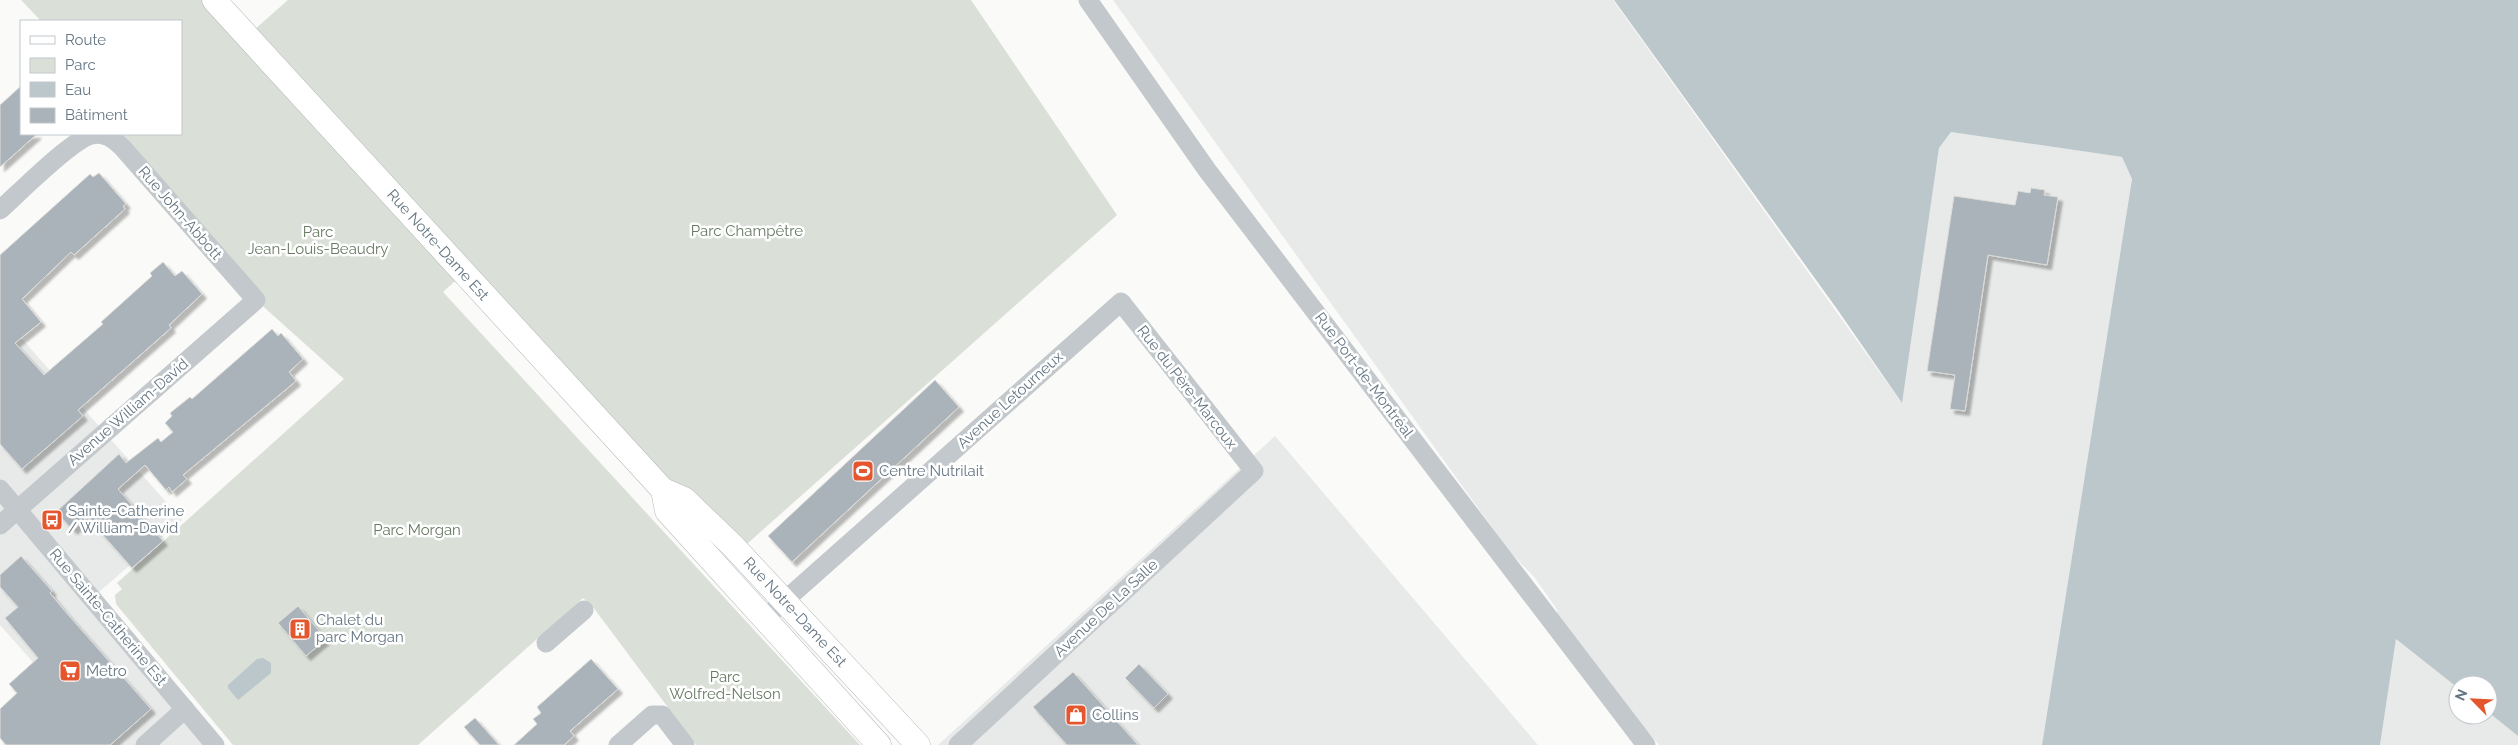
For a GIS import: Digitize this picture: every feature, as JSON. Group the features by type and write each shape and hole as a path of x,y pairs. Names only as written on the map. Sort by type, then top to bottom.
{"main road":[{"name":"Rue Notre-Dame Est","path":"214,0 663,490 684,499 733,546 918,745"},
{"name":"Rue Notre-Dame Est","path":"663,490 667,511 879,745"}],"street":[{"name":"Rue Port-de-Montréal","path":"1088,0 1207,170 1646,745"},
{"path":"0,210 74,145 87,136 92,135"},
{"name":"Rue John-Abbott","path":"101,135 111,138 122,147 256,300"},
{"name":"Avenue William-David","path":"0,525 256,300"},
{"name":"Rue du Père-Marcoux","path":"1121,302 1254,471"},
{"name":"Avenue Letourneux","path":"764,619 1121,302"},
{"name":"Avenue De La Salle","path":"958,745 1254,471"},
{"name":"Rue Sainte-Catherine Est","path":"0,489 185,709 212,744"},
{"path":"546,643 584,610"},
{"path":"145,745 185,709"},
{"path":"618,745 652,715 662,715 685,745"}],"shaded area":[{"path":"1113,0 1613,0 1901,402 1939,148 1951,132 2122,157 2132,179 2042,745 1659,745 1550,618 1558,611 1535,578 1509,551"},
{"path":"0,314 182,520 85,604 206,745 106,745 0,625"},
{"path":"1275,436 1538,745 938,745"},
{"path":"2396,639 2448,680 2448,725 2498,725 2498,720 2518,736 2518,745 2380,745"}],"green space":[{"name":"Parc Morgan","path":"21,0 214,0 464,273 443,292 860,745 696,745 593,607 583,598 418,745 233,745 116,604 115,595 122,589 117,583 344,379 256,300 121,135 182,135 182,20 40,20"},
{"name":"Parc Champêtre","path":"288,0 971,0 1117,215 730,559 253,31"}],"water":[{"path":"1614,0 2518,0 2518,736 2498,720 2498,675 2448,675 2448,680 2396,639 2380,745 2042,745 2132,179 2122,157 1951,132 1939,148 1902,403 1837,309"},
{"path":"263,658 271,663 271,673 238,700 228,688 228,685 257,659"}],"building":[{"path":"20,87 20,135 36,135 0,167 0,105"},
{"path":"99,173 126,204 123,206 125,209 74,255 71,252 22,299 41,322 15,343 44,375 103,324 101,322 152,276 150,273 163,262 175,276 182,271 202,294 169,325 171,328 78,410 83,416 22,469 0,444 0,255 90,174 93,177"},
{"path":"2031,188 2045,190 2044,195 2058,197 2047,265 1988,255 1965,411 1950,409 1955,375 1927,371 1954,196 2015,205 2018,191 2030,193"},
{"path":"272,329 278,336 281,333 303,359 289,372 296,381 183,475 187,479 172,492 169,487 166,490 145,465 118,489 163,541 132,568 87,517 73,530 56,512 119,454 126,463 158,438 161,442 173,432 165,423 172,416 170,413 190,397 192,399"},
{"name":"Centre Nutrilait","path":"935,380 959,407 792,562 768,536"},
{"name":"Metro","path":"21,556 52,591 50,593 63,609 151,709 110,745 6,745 0,738 0,709 17,693 9,684 38,658 5,618 18,607 0,587 0,575"},
{"name":"Chalet du parc Morgan","path":"298,606 326,639 306,656 278,623"},
{"path":"591,659 618,689 570,731 574,736 564,745 514,745 537,724 533,719 541,713 537,707"},
{"path":"1139,664 1168,694 1154,708 1125,678"},
{"name":"Collins","path":"1073,672 1138,745 1067,745 1033,707"},
{"path":"475,718 499,745 480,745 464,727"}],"place":[{"name":"Centre Nutrilait","path":"863,471"},
{"name":"Sainte-Catherine / William-David","path":"52,520"},
{"name":"Chalet du parc Morgan","path":"300,629"},
{"name":"Metro","path":"70,671"},
{"name":"Collins","path":"1076,715"}],"park label":[{"name":"Parc Jean-Louis-Beaudry","path":"318,240"},
{"name":"Parc Wolfred-Nelson","path":"725,686"}]}
